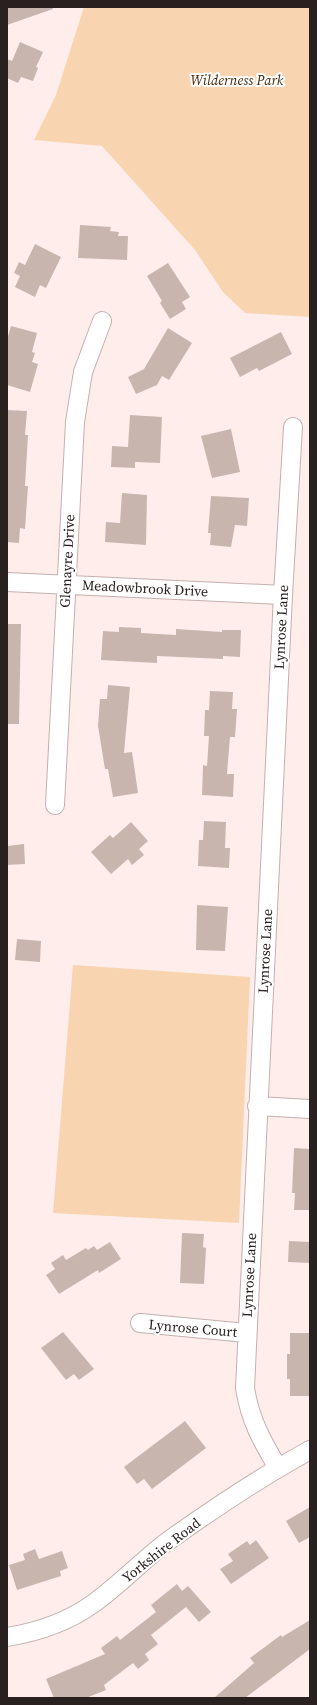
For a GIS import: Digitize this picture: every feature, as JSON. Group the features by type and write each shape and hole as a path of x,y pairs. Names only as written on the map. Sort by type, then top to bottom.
{"street":[{"name":"Glenayre Drive","path":"55,805 77,397 83,372 102,321"},
{"name":"Lynrose Lane","path":"278,1468 256,1430 248,1410 245,1388 257,1106 292,427"},
{"name":"Meadowbrook Drive","path":"7,582 283,595"},
{"path":"257,1106 310,1108"},
{"name":"Lynrose Court","path":"140,1323 247,1333"},
{"name":"Yorkshire Road","path":"7,1637 40,1630 77,1614 94,1603 163,1545 230,1497 310,1450"}],"green space":[{"name":"Wilderness Park","path":"84,7 310,7 310,317 245,313 223,292 195,250 102,146 34,140 56,95"},
{"path":"73,965 250,977 239,1223 53,1213"}],"building":[{"path":"7,7 53,7 53,9 7,25"},
{"path":"20,42 43,52 36,67 38,68 33,81 21,77 18,83 7,78 7,59 12,61"},
{"path":"80,225 111,227 110,231 119,232 118,236 128,236 127,260 78,258"},
{"path":"35,244 61,257 46,288 40,285 35,297 15,287 20,276 14,273 19,262 25,265"},
{"path":"168,263 190,297 182,302 186,309 170,319 160,303 162,301 147,276"},
{"path":"11,326 37,333 32,352 35,353 32,362 38,364 30,392 7,385 7,340"},
{"path":"168,328 192,343 169,380 162,376 157,385 136,394 128,377 144,369"},
{"path":"281,332 292,354 259,371 257,368 240,377 230,358"},
{"path":"7,410 27,411 25,435 28,435 25,486 28,486 25,529 20,528 19,543 7,542"},
{"path":"130,415 162,417 160,463 135,462 135,468 111,467 112,446 128,447"},
{"path":"231,429 240,472 212,478 201,436"},
{"path":"122,493 147,495 146,545 105,542 106,522 120,523"},
{"path":"211,496 249,498 247,526 235,525 231,547 210,545 211,533 208,533"},
{"path":"7,624 21,624 19,724 7,724"},
{"path":"119,627 141,628 141,633 176,635 176,629 222,632 222,630 241,630 240,657 223,656 223,659 157,656 157,663 101,660 103,631 119,632"},
{"path":"108,685 130,687 124,753 132,752 138,793 113,797 108,769 105,769 98,726 100,699 107,699"},
{"path":"210,691 233,692 232,709 237,709 235,737 230,737 227,774 234,774 233,797 202,795 203,765 207,766 209,736 204,736 205,710 209,710"},
{"path":"204,821 226,822 225,848 230,848 229,868 198,866 199,840 203,840"},
{"path":"131,822 148,841 139,849 144,855 132,865 128,859 111,874 91,852 110,835 113,838"},
{"path":"24,844 25,864 7,865 7,846"},
{"path":"197,905 228,907 225,951 196,950"},
{"path":"17,939 41,941 40,962 15,960"},
{"path":"294,1148 310,1149 310,1210 294,1210 295,1193 292,1193"},
{"path":"182,1233 204,1234 203,1247 206,1248 204,1284 180,1283"},
{"path":"289,1241 310,1242 310,1263 288,1262"},
{"path":"110,1242 121,1259 99,1273 98,1270 59,1294 46,1275 55,1269 51,1263 63,1255 66,1260 86,1248 88,1250 94,1246 97,1250"},
{"path":"63,1332 94,1369 79,1380 74,1374 66,1380 41,1348"},
{"path":"290,1333 310,1333 310,1396 290,1396 290,1379 287,1379 287,1354 290,1354"},
{"path":"185,1421 206,1448 152,1489 144,1479 137,1484 124,1467"},
{"path":"310,1507 310,1537 299,1543 286,1521"},
{"path":"256,1540 269,1558 231,1584 220,1569 233,1561 228,1554 247,1541 250,1545"},
{"path":"35,1549 39,1559 62,1551 68,1568 60,1571 61,1576 17,1590 9,1565 25,1560 23,1554"},
{"path":"177,1584 182,1591 188,1586 211,1612 199,1622 186,1607 151,1635 158,1644 145,1654 149,1660 138,1669 133,1663 104,1685 106,1690 86,1698 54,1698 46,1679 105,1654 101,1648 117,1636 120,1640 156,1612 151,1605"},
{"path":"310,1620 310,1649 245,1698 214,1698 254,1663 250,1658 281,1635 282,1637"}]}
